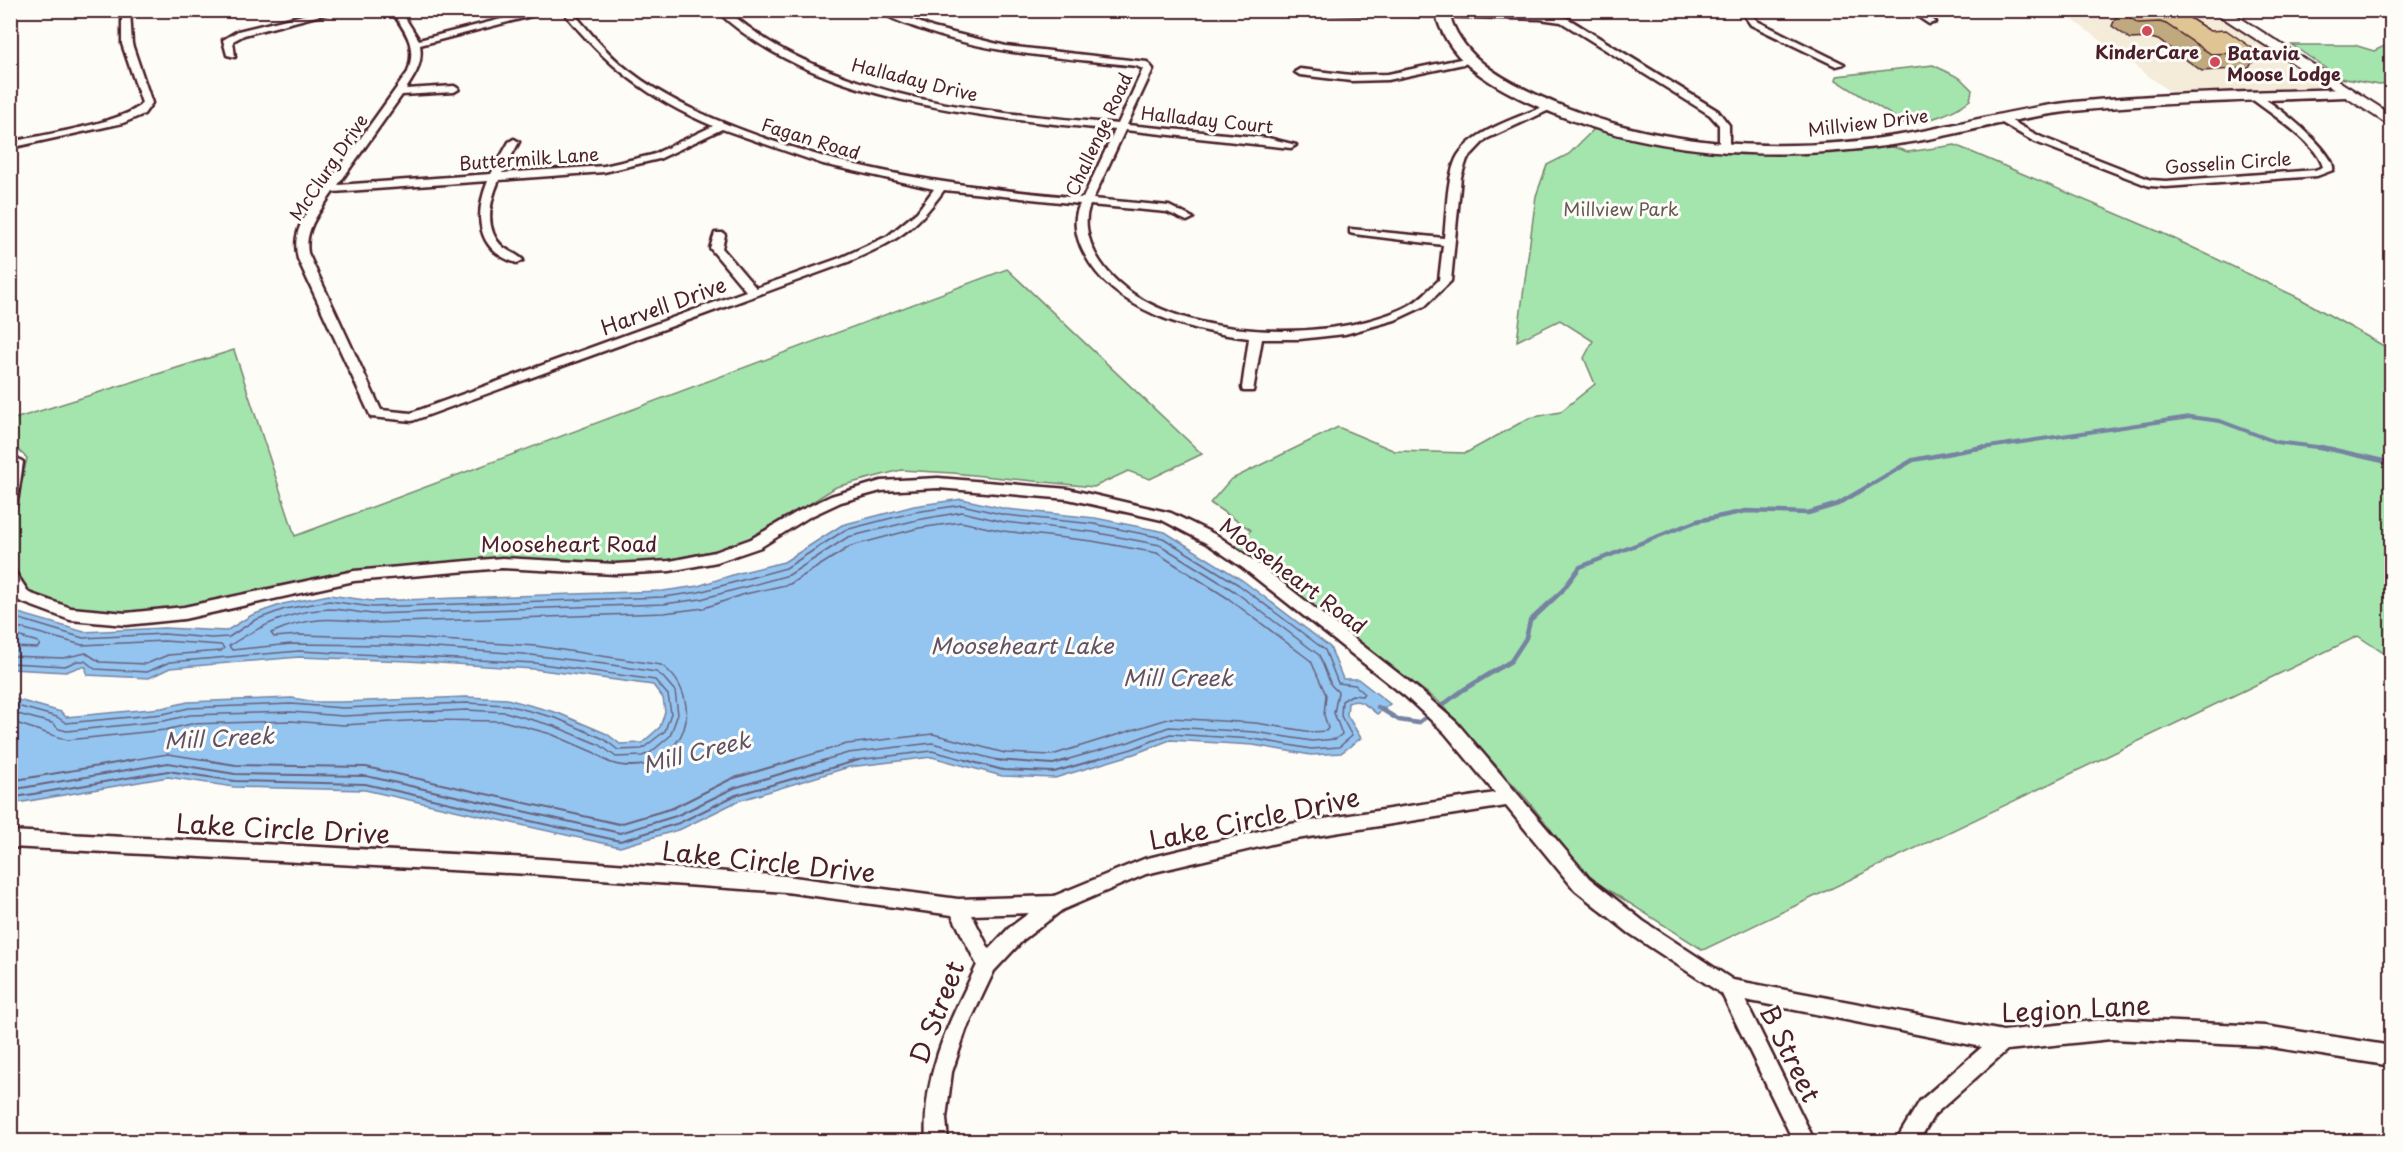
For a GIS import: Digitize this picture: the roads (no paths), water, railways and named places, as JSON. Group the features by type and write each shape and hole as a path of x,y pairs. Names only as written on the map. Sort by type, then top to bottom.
{"main road":[{"path":"2218,10 2391,122"}],"street":[{"path":"10,145 119,121 141,112 147,103 131,63 126,41 129,19 126,10"},
{"path":"232,55 228,40 241,33 336,10"},
{"path":"395,10 417,43 550,10"},
{"name":"Fagan Road","path":"566,10 595,44 632,78 673,104 721,126 794,152 859,170 941,187 1169,209 1187,218"},
{"name":"Halladay Drive","path":"720,10 732,22 773,49 828,74 899,96 973,112 1040,121 1120,127"},
{"name":"Challenge Road","path":"882,10 916,25 980,43 1055,56 1144,64 1148,69 1086,201 1080,227 1083,246 1105,278 1124,293 1148,306 1214,328 1256,335 1309,335 1369,325 1420,304 1445,281 1456,177 1462,158 1482,137 1551,106"},
{"path":"1308,10 1540,16 1571,23 1714,113 1724,125 1724,147"},
{"path":"1912,10 1932,22"},
{"path":"1751,11 1747,14 1754,23 1839,64"},
{"name":"Millview Drive","path":"1441,12 1448,33 1470,60 1504,84 1551,106 1631,132 1724,147 1789,150 1844,147 1928,135 2000,119 2074,107 2345,93"},
{"name":"McClurg Drive","path":"376,414 302,252 302,235 305,226 413,72 419,56 417,43"},
{"path":"1300,72 1351,78 1388,77 1470,60"},
{"path":"399,92 454,89"},
{"name":"Gosselin Circle","path":"2000,119 2037,139 2150,183 2166,184 2317,173 2329,168 2327,158 2317,148 2255,97"},
{"name":"Buttermilk Lane","path":"332,189 623,166 669,152 721,126"},
{"name":"Halladay Court","path":"1120,127 1291,145"},
{"path":"514,141 495,177 483,207 482,218 497,248 517,260"},
{"name":"Harvell Drive","path":"376,414 412,417 844,260 892,238 921,214 941,187"},
{"path":"1354,231 1449,242"},
{"path":"719,234 716,248 754,293"},
{"path":"1248,388 1256,335"},
{"path":"10,457 16,462 10,503"},
{"name":"Mooseheart Road","path":"10,576 24,597 61,611 70,614 126,619 184,613 354,576 502,563 615,569 670,566 717,557 756,543 804,514 836,499 881,486 938,483 1068,494 1166,516 1214,540 1248,564 1411,692 1451,728 1582,884 1636,927 1729,988"},
{"name":"Lake Circle Drive","path":"10,839 599,871 786,884 958,907 1055,904 1144,867 1284,833 1509,798"},
{"path":"987,965 1016,934 1055,904"},
{"name":"D Street","path":"937,1142 934,1123 937,1086 946,1053 987,965 958,907"},
{"name":"Legion Lane","path":"1729,988 2003,1041 2111,1029 2265,1036 2391,1056"},
{"name":"B Street","path":"1729,988 1805,1142"},
{"path":"1905,1142 1908,1133 1927,1108 2003,1041"}],"water":[{"name":"Mooseheart Lake","path":"962,499 1006,509 1095,518 1165,532 1242,580 1330,647 1343,679 1358,679 1390,704 1377,714 1360,702 1348,703 1347,715 1361,738 1341,753 1311,755 1253,745 1170,740 1134,754 1055,778 1002,776 932,757 849,767 738,801 681,829 620,847 365,790 234,787 168,777 11,804 11,698 61,712 66,717 162,708 188,702 292,698 316,702 466,697 507,699 558,713 607,734 620,744 642,743 660,727 665,712 663,698 653,685 534,669 299,657 170,668 149,678 87,675 86,667 66,672 11,669 11,603 15,612 84,632 164,628 226,631 252,615 283,604 329,595 372,601 663,591 698,586 784,562 842,525 914,506"}],"waterway":[{"path":"1975,449 2190,417 2220,421 2276,442 2326,448"},
{"path":"1378,707 1399,720 1418,723 1463,690 1511,661 1526,638 1530,621 1562,591 1580,567 1697,521 1746,511 1808,513 1838,504 1913,460 1983,447"},
{"path":"2321,447 2326,448"},
{"path":"2326,448 2333,449"},
{"path":"2326,448 2392,463"}],"place":[{"name":"KinderCare","path":"2147,31"},
{"name":"Batavia Moose Lodge","path":"2215,62"}],"park label":[{"name":"Millview Park","path":"1621,208"}],"water label":[{"name":"Mill Creek","path":"1178,676"},
{"name":"Mill Creek","path":"219,737"},
{"name":"Mill Creek","path":"696,751"}]}
